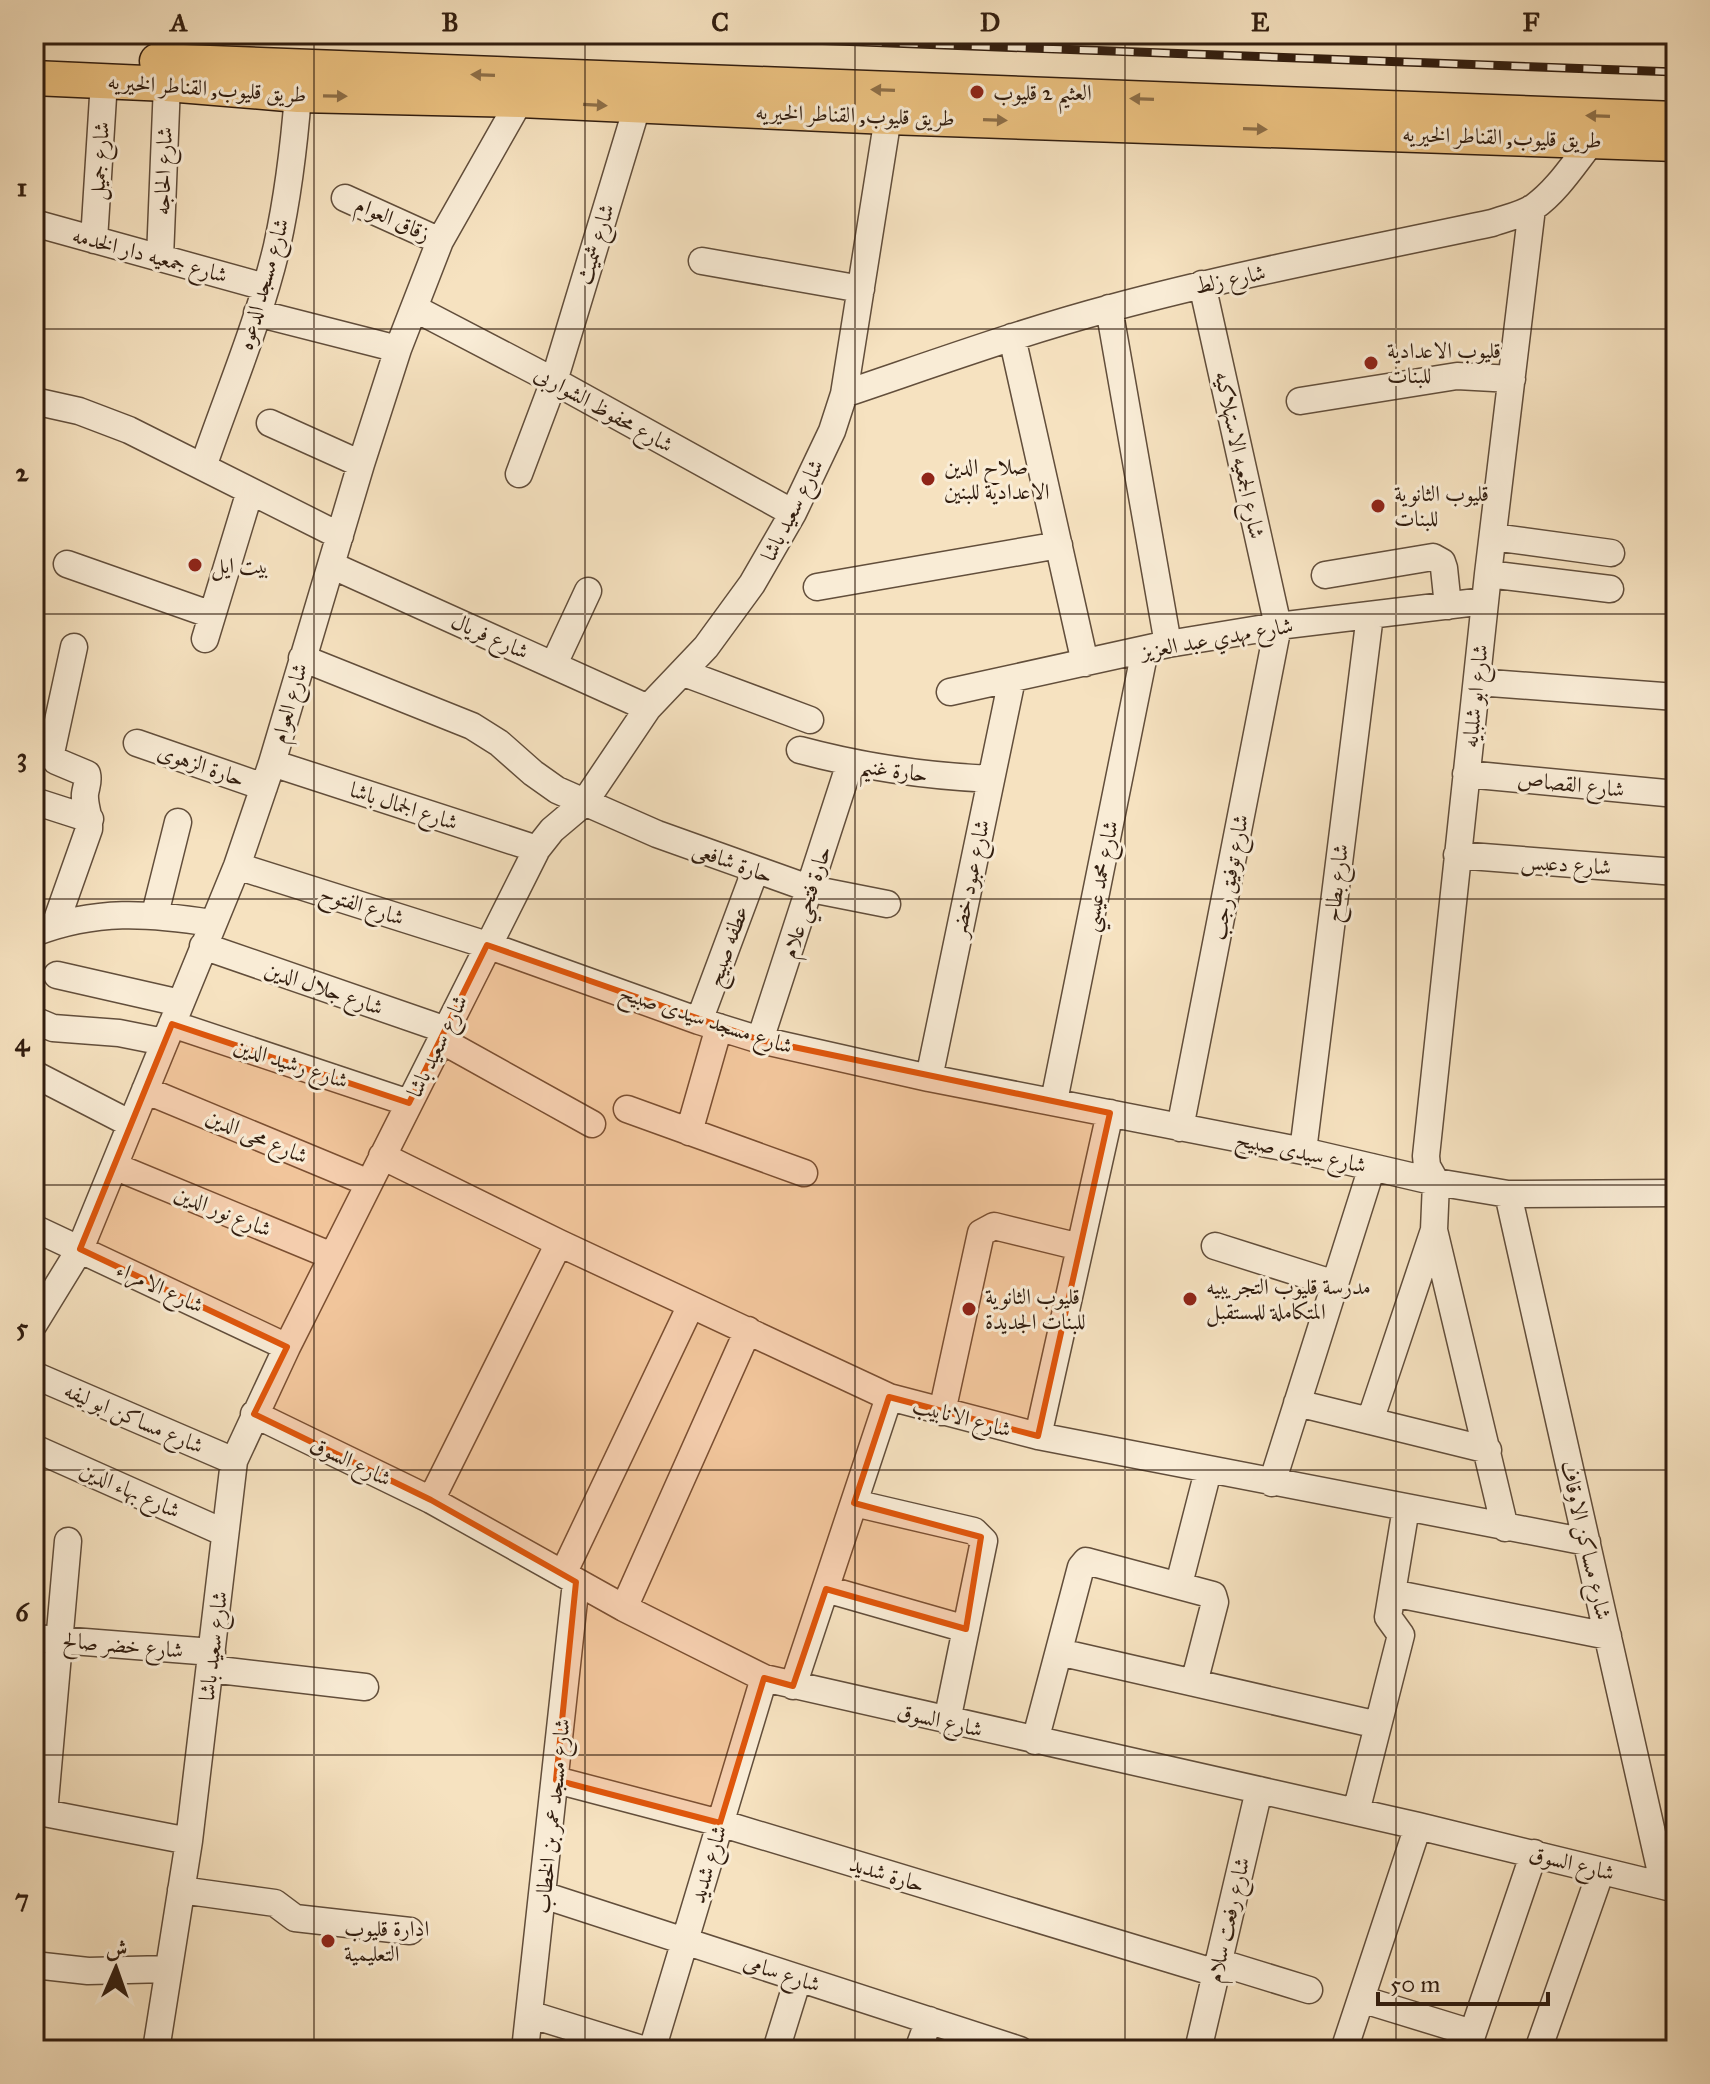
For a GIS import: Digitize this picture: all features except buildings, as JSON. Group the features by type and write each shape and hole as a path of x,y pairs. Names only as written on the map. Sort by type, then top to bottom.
{"main road":[{"name":"طريق قليوب, القناطر الخيريه","path":"34,56 523,89 1676,119"},
{"name":"طريق قليوب, القناطر الخيريه","path":"34,78 167,84 298,95 523,89 637,107 1676,144"}],"street":[{"name":"شارع جميل","path":"94,240 104,81"},
{"name":"شارع الحاجه","path":"160,258 167,84"},
{"name":"شارع العوام","path":"34,1324 80,1249 237,866 268,775 398,349 440,241 523,89"},
{"name":"شارع مسجد الدعوه","path":"203,467 265,287 287,198 298,95"},
{"name":"شارع شميث","path":"519,474 554,381 637,107"},
{"name":"شارع سعيد باشا","path":"156,2050 189,1841 234,1461 332,1256 537,849 552,830 584,803 648,708 706,647 752,584 793,513 832,431 844,394 888,117"},
{"name":"شارع زلط","path":"844,394 1109,308 1202,284 1492,223 1532,208 1547,195 1593,140"},
{"name":"زقاق العوام","path":"345,198 440,241"},
{"name":"شارع ابو شلبايه","path":"1434,1230 1436,1182 1427,1166 1426,1156 1488,574 1532,208"},
{"name":"شارع جمعيه دار الخدمه","path":"34,223 265,287"},
{"path":"702,261 861,289"},
{"name":"شارع الجمعيه الاستهلاكيه","path":"1202,284 1278,626"},
{"name":"شارع محفوظ الشواربى","path":"414,308 793,513"},
{"path":"1109,308 1157,647"},
{"path":"257,313 398,349"},
{"path":"1012,337 1085,663"},
{"path":"1300,401 1457,376 1512,379"},
{"path":"34,401 79,411 129,430 340,536"},
{"path":"270,423 361,464"},
{"path":"67,564 208,627 250,491"},
{"path":"1493,537 1611,553"},
{"path":"817,587 1059,545"},
{"path":"1325,575 1433,557 1442,562 1444,568 1448,606"},
{"name":"شارع فريال","path":"331,565 648,708"},
{"path":"1488,574 1610,589"},
{"path":"554,664 588,591"},
{"name":"شارع مهدي عبد العزيز","path":"950,692 1157,647 1278,626 1485,601"},
{"name":"شارع بطاح","path":"1303,1151 1370,615"},
{"name":"شارع توفيق رجب","path":"1180,1128 1278,626"},
{"path":"44,929 89,829 85,796 89,779 87,774 56,761 51,753 74,647"},
{"name":"شارع محمد عيسي","path":"1054,1101 1157,647"},
{"name":"حارة شافعى","path":"302,658 472,726 499,743 557,790 657,834 811,889 887,904"},
{"path":"684,673 810,720"},
{"name":"شارع عبود خضر","path":"929,1078 1012,679"},
{"path":"1477,682 1676,697"},
{"name":"حارة الزهوى","path":"137,743 268,775"},
{"name":"حارة غنيم","path":"800,750 899,772 991,779"},
{"name":"حارة فتحي علام","path":"760,1040 850,763"},
{"name":"شارع القصاص","path":"1466,774 1676,794"},
{"name":"شارع الجمال باشا","path":"268,775 537,849"},
{"path":"34,801 90,819"},
{"path":"155,914 178,822"},
{"name":"شارع دعبس","path":"1457,855 1676,872"},
{"name":"شارع الفتوح","path":"237,866 487,945"},
{"name":"عطفه صبيح","path":"689,1132 709,1024 755,871"},
{"name":"شارع جلال الدين","path":"44,929 99,917 155,914 443,1035 592,1124"},
{"name":"شارع مسجد سيدى صبيح","path":"487,945 760,1040 929,1078"},
{"path":"57,975 172,1023"},
{"path":"34,1020 53,1028 119,1033 172,1023"},
{"name":"شارع رشيد الدين","path":"172,1023 409,1103"},
{"path":"34,1074 131,1124"},
{"name":"شارع سيدى صبيح","path":"929,1078 1508,1194 1676,1193"},
{"name":"شارع محى الدين","path":"145,1090 369,1183"},
{"path":"627,1109 804,1173"},
{"path":"1038,1436 1110,1113"},
{"name":"شارع الانابيب","path":"382,1156 559,1243 889,1397 1038,1436 1587,1542"},
{"name":"شارع نور الدين","path":"114,1166 332,1256"},
{"path":"1272,1483 1372,1167"},
{"name":"شارع مساكن الاوقاف","path":"1508,1194 1608,1636 1670,1888"},
{"path":"942,1412 981,1233 994,1226 1080,1247"},
{"name":"شارع الامراء","path":"34,1228 287,1347"},
{"path":"1370,1421 1434,1230"},
{"path":"1434,1230 1505,1528"},
{"path":"431,1500 559,1243"},
{"path":"1215,1246 1335,1284"},
{"name":"شارع مسجد عمر بن الخطاب","path":"525,2050 556,1780 570,1578 691,1305"},
{"path":"624,1608 748,1330"},
{"name":"شارع مساكن ابو ليفه","path":"34,1375 234,1461"},
{"path":"793,1686 889,1397"},
{"path":"1297,1403 1488,1450"},
{"name":"شارع السوق","path":"254,1414 431,1500 624,1608 764,1678 1418,1826 1670,1888"},
{"name":"شارع بهاء الدين","path":"34,1448 225,1533"},
{"path":"1179,1584 1208,1471"},
{"path":"854,1503 974,1531 981,1537 984,1546 947,1721"},
{"path":"1356,1812 1401,1635 1388,1617 1406,1508"},
{"path":"68,1541 47,1639 39,1812 189,1841"},
{"path":"1035,1741 1081,1567 1086,1561 1211,1593 1215,1600 1194,1683"},
{"path":"826,1589 966,1629"},
{"path":"1392,1593 1608,1636"},
{"name":"شارع خضر صالح","path":"47,1639 211,1661 365,1687"},
{"path":"1059,1652 1378,1725"},
{"name":"شارع شديد","path":"652,2050 764,1678"},
{"name":"حارة شديد","path":"556,1780 720,1823 1217,1968 1309,1990"},
{"name":"شارع رفعت سلام","path":"1198,2050 1259,1790"},
{"path":"1344,2050 1418,1826"},
{"path":"1361,1999 1470,2042 1534,1853"},
{"path":"1538,2050 1601,1871"},
{"path":"181,1890 275,1903 295,1918 410,1931"},
{"name":"شارع سامى","path":"543,1895 1020,2050"},
{"path":"34,1965 88,1971 168,1969"},
{"path":"776,2050 798,1979"},
{"path":"529,2014 645,2050"},
{"path":"918,2050 929,2020"}],"highlighted area":[{"path":"487,945 760,1040 1110,1113 1038,1436 889,1397 854,1503 981,1537 966,1629 826,1589 793,1686 764,1678 720,1823 556,1780 576,1582 431,1500 254,1414 287,1347 80,1249 172,1024 409,1103"}],"railway":[{"path":"648,34 1676,72"}],"place":[{"name":"العثيم 2 قليوب","path":"977,92"},
{"name":"قليوب الاعدادية للبنات","path":"1371,363"},
{"name":"صلاح الدين الاعدادية للبنين","path":"928,479"},
{"name":"قليوب الثانوية للبنات","path":"1378,506"},
{"name":"بيت ايل","path":"195,565"},
{"name":"مدرسة قليوب التجريبيه المتكاملة للمستقبل","path":"1190,1299"},
{"name":"قليوب الثانوية للبنات الجديدة","path":"969,1309"},
{"name":"ادارة قليوب التعليمية","path":"328,1941"}]}
